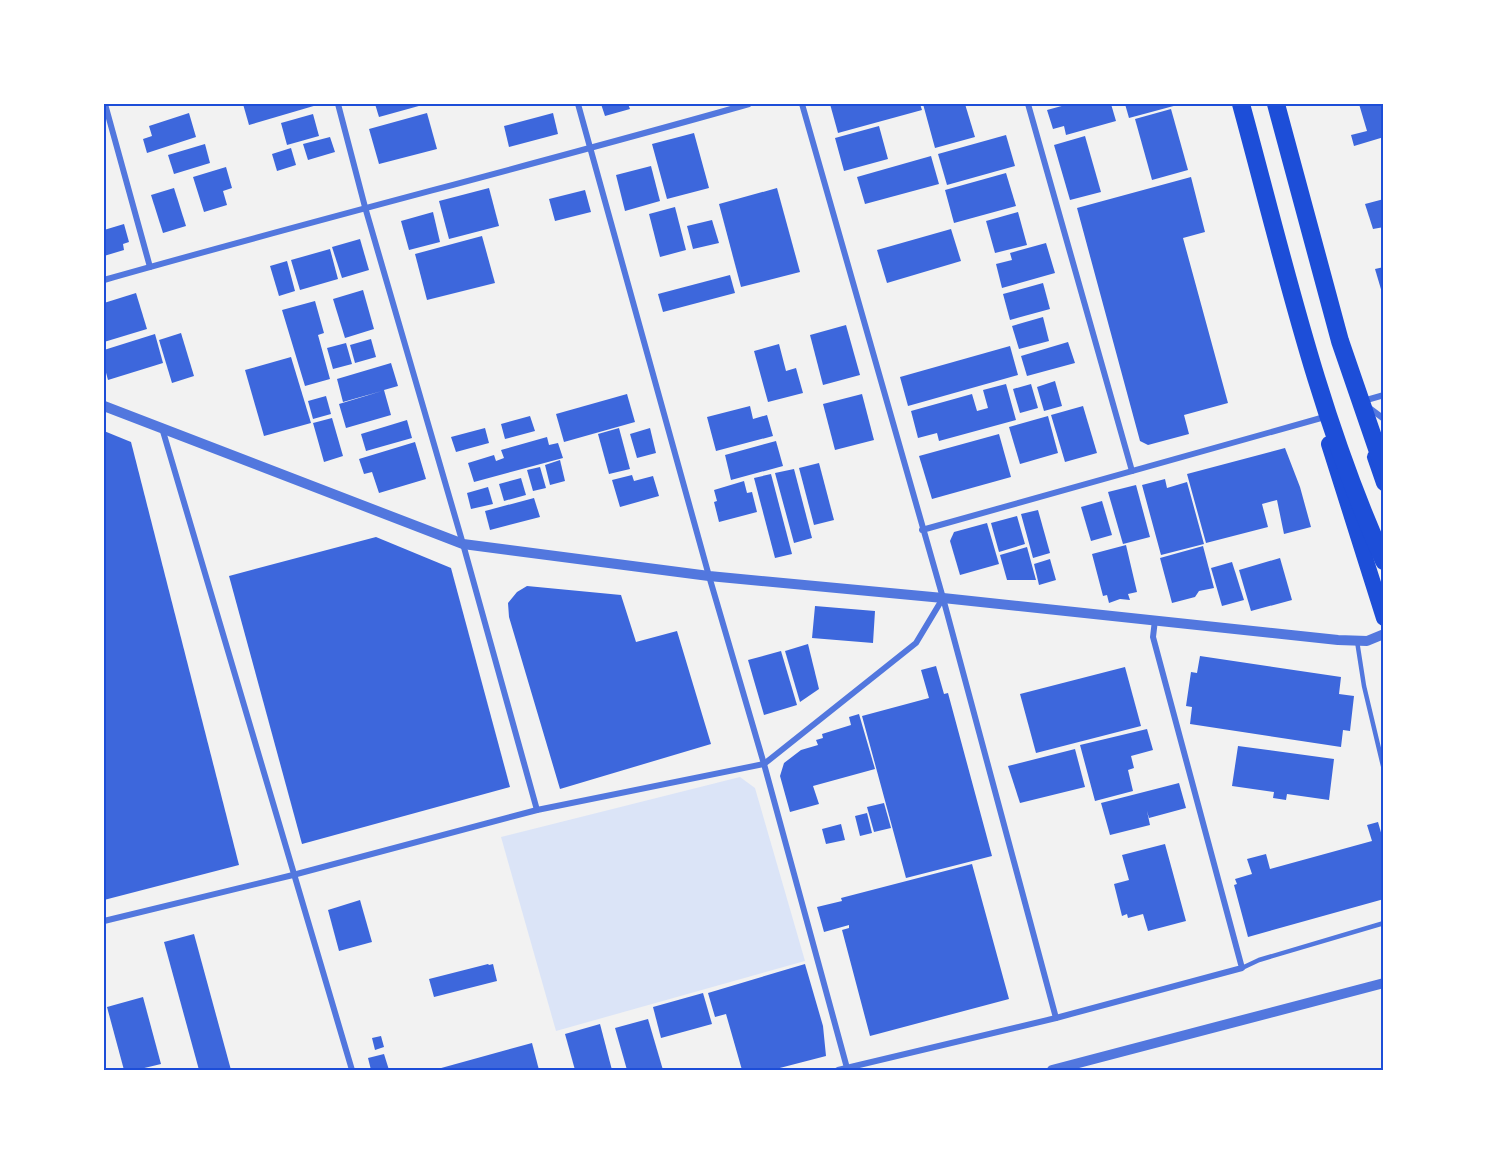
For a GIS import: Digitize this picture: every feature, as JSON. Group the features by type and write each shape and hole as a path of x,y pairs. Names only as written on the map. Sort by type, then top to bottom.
{"highway":[{"path":"1233,104 1321,418 1383,618"},
{"path":"1241,104 1328,419 1383,561"},
{"path":"1276,104 1383,483"},
{"path":"1276,104 1340,341 1383,469"}],"street":[{"path":"105,104 150,267"},
{"path":"338,104 365,207 463,544 537,810"},
{"path":"578,104 847,1068"},
{"path":"104,280 749,104"},
{"path":"802,104 943,598 1056,1018"},
{"path":"1028,104 1132,471"},
{"path":"1360,402 1383,395"},
{"path":"1360,402 1383,419"},
{"path":"104,406 463,544 709,576 1357,641 1367,641 1383,634"},
{"path":"922,530 1321,418"},
{"path":"162,428 352,1071"},
{"path":"104,921 293,875 537,810 764,764 916,644 943,598"},
{"path":"838,1071 1056,1018 1242,968 1153,638 1155,620"},
{"path":"1052,1071 1383,982"}],"lane":[{"path":"1357,641 1364,686 1383,770"},
{"path":"1242,968 1259,960 1383,923"}],"shaded area":[{"path":"740,777 755,788 805,961 556,1031 501,837"}],"building":[{"path":"243,104 316,104 317,105 249,125"},
{"path":"375,104 426,104 379,117"},
{"path":"601,104 628,104 630,109 605,116"},
{"path":"830,104 920,104 922,110 838,133"},
{"path":"923,104 965,104 975,137 935,148"},
{"path":"1069,104 1111,104 1116,121 1066,135 1064,126 1053,129 1047,110"},
{"path":"1125,104 1181,104 1129,118"},
{"path":"1359,104 1384,104 1384,137 1354,146 1351,135 1367,131"},
{"path":"1171,109 1188,170 1152,180 1135,119"},
{"path":"189,113 196,137 147,153 143,139 152,136 149,126"},
{"path":"427,113 437,149 379,164 369,129"},
{"path":"553,113 558,134 509,147 504,126"},
{"path":"313,114 319,136 287,145 281,123"},
{"path":"879,126 888,159 844,171 835,138"},
{"path":"694,133 709,188 667,199 652,144"},
{"path":"1006,135 1015,166 947,185 938,154"},
{"path":"1085,136 1101,192 1070,200 1054,145"},
{"path":"330,137 335,152 308,160 303,144"},
{"path":"205,144 210,163 174,174 168,155"},
{"path":"291,148 296,165 277,171 272,154"},
{"path":"931,156 939,184 865,204 857,177"},
{"path":"651,166 660,201 625,211 616,175"},
{"path":"226,167 232,188 223,191 227,205 204,212 193,177"},
{"path":"1006,173 1016,206 954,223 945,190"},
{"path":"1191,177 1205,232 1183,238 1228,403 1184,415 1189,434 1148,445 1140,441 1077,208"},
{"path":"174,188 186,226 163,233 151,195"},
{"path":"489,188 499,226 449,239 439,201"},
{"path":"777,188 800,272 741,287 719,204"},
{"path":"585,190 591,212 555,221 549,199"},
{"path":"1384,199 1384,227 1373,229 1365,204"},
{"path":"675,207 686,250 660,257 649,214"},
{"path":"433,212 440,242 409,250 401,221"},
{"path":"1018,212 1027,245 995,253 986,221"},
{"path":"712,220 719,243 693,249 687,226"},
{"path":"124,224 129,242 123,244 124,250 104,256 104,230"},
{"path":"951,229 961,261 887,283 877,250"},
{"path":"482,236 495,283 427,300 415,254"},
{"path":"360,239 369,270 342,278 332,247"},
{"path":"1046,243 1055,273 1002,288 996,264 1012,260 1010,253"},
{"path":"330,249 338,279 300,290 291,260"},
{"path":"287,261 295,291 279,296 270,266"},
{"path":"1384,267 1384,296 1383,296 1375,269"},
{"path":"730,275 735,293 663,312 658,294"},
{"path":"1043,283 1050,309 1010,320 1003,294"},
{"path":"363,290 374,329 345,338 333,299"},
{"path":"136,293 147,329 104,342 104,303"},
{"path":"315,301 324,333 318,335 330,379 305,386 282,310"},
{"path":"1043,317 1049,341 1019,349 1012,326"},
{"path":"846,325 860,375 823,385 810,335"},
{"path":"181,333 194,376 172,383 159,340"},
{"path":"155,334 163,363 108,380 104,365 104,350"},
{"path":"371,339 376,357 355,363 350,345"},
{"path":"1068,342 1075,363 1027,376 1021,356"},
{"path":"346,343 352,364 333,369 327,348"},
{"path":"779,344 786,371 796,368 803,393 768,402 754,351"},
{"path":"1010,346 1018,375 908,406 900,377"},
{"path":"291,357 311,423 264,436 245,370"},
{"path":"391,363 398,386 384,390 391,415 346,428 339,404 382,391 343,402 337,379"},
{"path":"1055,381 1062,406 1044,411 1037,387"},
{"path":"1006,384 1016,420 939,441 937,433 918,438 911,411 972,394 977,411 988,408 983,390"},
{"path":"1031,384 1038,408 1020,413 1013,389"},
{"path":"627,394 635,422 564,442 556,414"},
{"path":"862,394 874,440 835,450 823,404"},
{"path":"326,396 331,414 313,419 308,401"},
{"path":"750,406 753,419 767,415 773,436 716,451 707,417"},
{"path":"1083,406 1097,453 1065,462 1051,415"},
{"path":"530,416 535,431 505,439 501,424"},
{"path":"1048,416 1058,453 1020,464 1009,427"},
{"path":"332,418 343,456 324,462 313,423"},
{"path":"407,420 412,438 366,451 361,434"},
{"path":"485,428 489,443 456,452 451,437"},
{"path":"619,428 630,469 609,474 598,434"},
{"path":"650,428 656,453 637,458 630,434"},
{"path":"104,431 131,442 239,865 104,900"},
{"path":"999,434 1011,477 932,499 919,456"},
{"path":"547,437 549,445 558,443 563,458 474,482 468,463 494,455 496,461 504,458 501,450"},
{"path":"776,441 783,466 731,480 725,455"},
{"path":"415,442 426,479 379,493 372,472 364,474 359,459"},
{"path":"1285,448 1300,487 1311,527 1284,534 1277,500 1262,504 1268,527 1206,543 1187,474"},
{"path":"560,460 565,481 550,485 545,465"},
{"path":"819,463 834,520 814,525 799,468"},
{"path":"540,467 546,488 533,491 527,470"},
{"path":"794,469 812,538 794,543 775,473"},
{"path":"771,474 792,554 775,558 754,478"},
{"path":"632,475 634,481 653,476 659,496 620,507 612,480"},
{"path":"521,478 526,495 504,501 499,484"},
{"path":"1165,479 1167,488 1187,482 1204,544 1161,555 1142,485"},
{"path":"744,481 747,493 752,492 757,512 719,522 714,502 717,501 714,490"},
{"path":"1136,485 1150,537 1123,544 1108,492"},
{"path":"488,487 493,504 471,509 467,493"},
{"path":"534,498 540,517 490,530 485,511"},
{"path":"1102,501 1112,535 1091,541 1081,507"},
{"path":"1038,510 1050,553 1033,558 1021,514"},
{"path":"1017,516 1025,544 999,552 991,523"},
{"path":"987,523 999,564 960,575 950,541 954,532"},
{"path":"376,537 451,568 510,787 302,844 229,576"},
{"path":"1126,545 1137,592 1128,594 1130,600 1120,599 1109,603 1107,595 1103,596 1092,554"},
{"path":"1203,546 1214,588 1199,591 1195,597 1172,603 1160,558"},
{"path":"1027,547 1036,580 1007,580 1000,555"},
{"path":"1280,558 1292,600 1251,611 1239,570"},
{"path":"1050,559 1056,580 1039,585 1034,564"},
{"path":"1232,562 1244,600 1222,606 1211,568"},
{"path":"527,586 621,595 636,642 677,631 711,744 560,789 509,617 508,603 517,592"},
{"path":"815,606 875,611 873,643 812,638"},
{"path":"808,644 819,689 800,702 785,651"},
{"path":"781,651 797,705 764,715 748,660"},
{"path":"1200,656 1341,677 1339,694 1354,696 1350,731 1343,730 1341,747 1190,724 1192,707 1186,706 1191,672 1197,673"},
{"path":"936,666 944,694 948,693 992,856 906,878 862,716 929,698 921,670"},
{"path":"1125,667 1141,726 1036,753 1020,694"},
{"path":"859,714 875,769 813,786 819,804 790,812 780,776 784,763 801,750 818,745 816,740 823,738 822,734 851,725 849,717"},
{"path":"1147,729 1153,750 1131,756 1134,768 1128,770 1133,791 1095,801 1080,745"},
{"path":"1238,746 1334,759 1329,800 1287,794 1286,800 1273,798 1274,792 1232,786"},
{"path":"1075,749 1085,787 1020,803 1008,766"},
{"path":"1179,783 1186,808 1149,818 1147,811 1150,825 1110,835 1101,803"},
{"path":"884,803 891,828 874,832 867,807"},
{"path":"867,813 872,833 860,836 855,816"},
{"path":"1378,822 1384,843 1384,899 1248,937 1234,885 1237,884 1235,879 1252,874 1247,859 1266,854 1270,869 1372,841 1367,825"},
{"path":"841,824 845,840 826,844 822,829"},
{"path":"1165,844 1186,921 1148,931 1143,914 1128,918 1127,914 1122,916 1114,884 1129,880 1122,855"},
{"path":"972,864 1009,999 870,1036 842,930 849,928 849,925 824,932 817,907 842,901 841,898"},
{"path":"360,900 372,942 339,951 328,910"},
{"path":"194,934 231,1070 199,1070 164,942"},
{"path":"493,964 497,981 434,997 429,979"},
{"path":"805,964 823,1026 826,1056 772,1070 742,1070 726,1014 715,1017 708,993"},
{"path":"703,993 712,1024 661,1038 653,1007"},
{"path":"143,997 161,1064 136,1070 124,1070 107,1007"},
{"path":"648,1019 663,1070 627,1070 615,1028"},
{"path":"600,1024 612,1070 575,1070 565,1034"},
{"path":"381,1036 384,1047 375,1050 372,1038"},
{"path":"532,1043 539,1070 434,1070"},
{"path":"384,1054 389,1070 371,1070 368,1058"}]}
